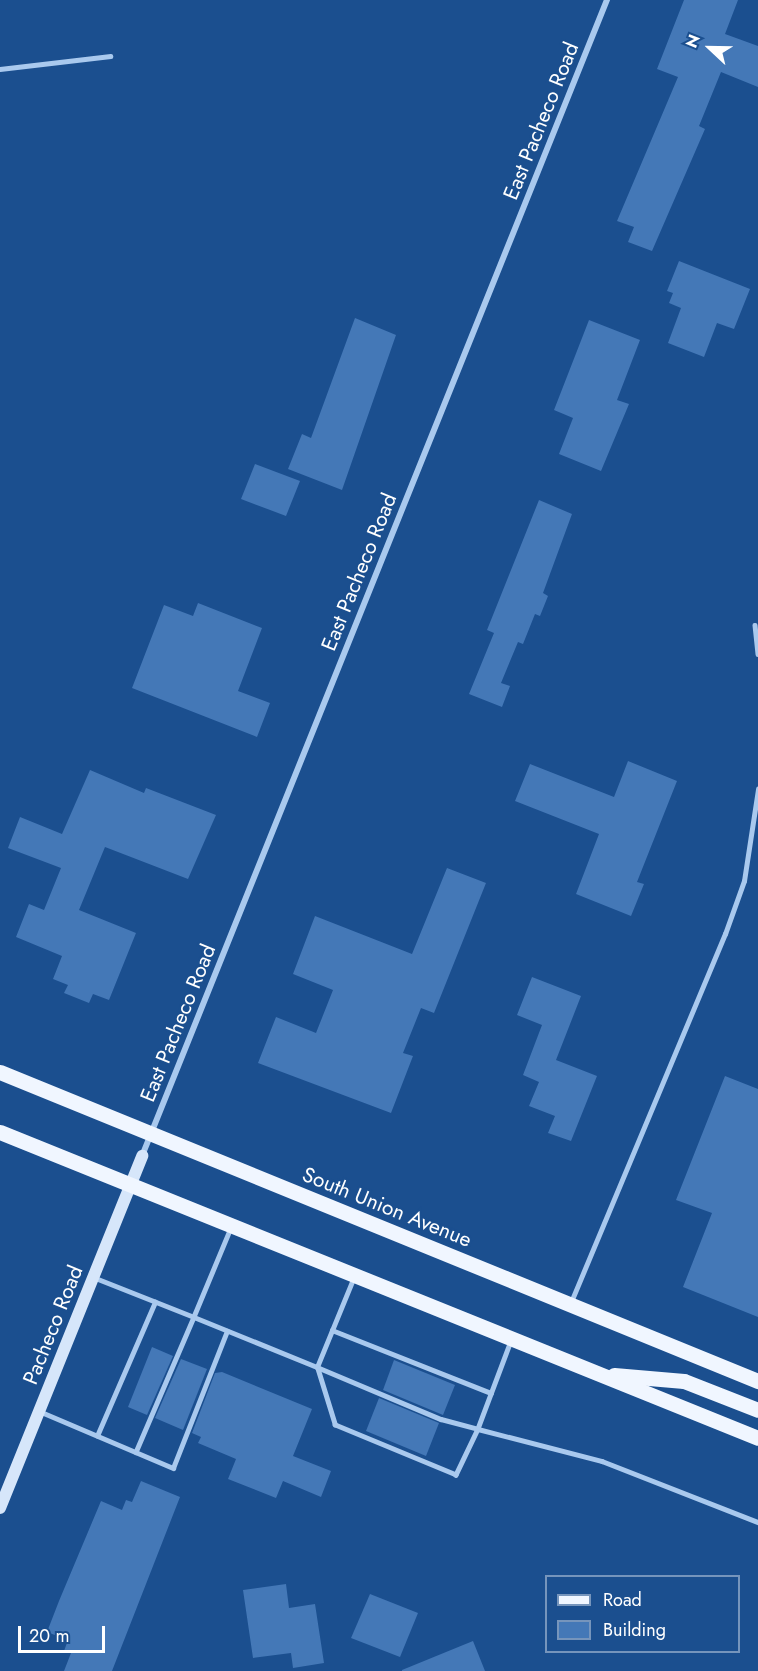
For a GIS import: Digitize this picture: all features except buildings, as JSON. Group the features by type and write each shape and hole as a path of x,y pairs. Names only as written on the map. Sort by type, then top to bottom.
{"main road":[{"name":"South Union Avenue","path":"0,1072 758,1381"},
{"path":"0,1132 233,1224 758,1438"},
{"path":"599,1373 684,1381 758,1410"}],"street":[{"name":"East Pacheco Road","path":"142,1156 607,0"},
{"name":"Pacheco Road","path":"0,1508 142,1156"}],"lane":[{"path":"0,69 110,57"},
{"path":"755,626 758,654"},
{"path":"570,1305 744,881 758,789"},
{"path":"136,1452 233,1224"},
{"path":"355,1275 317,1367 335,1425 456,1475 478,1429 512,1338"},
{"path":"93,1277 478,1429 602,1461 758,1522"},
{"path":"97,1436 155,1302"},
{"path":"332,1330 491,1392"},
{"path":"39,1411 172,1468 227,1331"}]}
